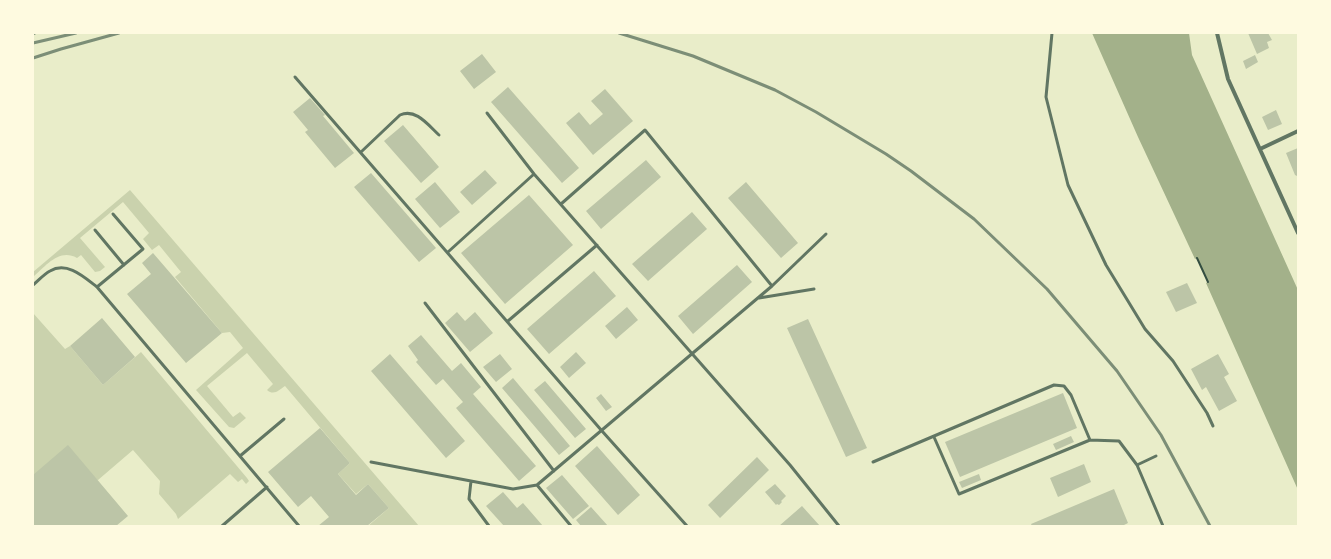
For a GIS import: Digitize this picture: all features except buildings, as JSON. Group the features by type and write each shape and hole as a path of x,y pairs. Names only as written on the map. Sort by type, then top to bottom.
{"street":[{"path":"1217,33 1228,79 1298,233"},
{"path":"1260,149 1298,130"}],"lane":[{"path":"1052,33 1046,97 1068,184 1106,265 1145,329 1173,361 1207,413 1213,426"},
{"path":"295,77 602,431 687,526"},
{"path":"361,152 400,115 404,113 411,113 420,117 438,135"},
{"path":"487,113 534,174 790,465 839,526"},
{"path":"561,204 644,130 772,286"},
{"path":"448,252 534,174"},
{"path":"97,287 143,249 112,214"},
{"path":"95,230 124,264"},
{"path":"371,462 513,489 537,485 772,286 826,234"},
{"path":"508,321 597,245"},
{"path":"33,285 50,271 62,268 78,272 97,287 299,526"},
{"path":"757,299 814,289"},
{"path":"425,303 554,471"},
{"path":"873,462 1054,385 1064,386 1071,395 1090,440"},
{"path":"240,456 284,419"},
{"path":"934,437 959,494 1090,440 1119,441 1137,465 1163,526"},
{"path":"1137,465 1156,456"},
{"path":"471,481 469,499 489,526"},
{"path":"537,485 572,526"},
{"path":"222,526 267,487"}],"path":[{"path":"1197,258 1208,282"}],"shaded area":[{"path":"1092,33 1189,33 1192,55 1298,290 1298,490 1206,283 1208,282 1197,258 1195,259 1138,137"},
{"path":"130,190 419,526 368,526 389,508 368,484 356,494 338,474 350,463 285,386 279,391 270,392 267,390 273,384 247,353 207,386 233,417 240,412 246,418 234,428 229,427 196,390 243,348 230,332 222,333 175,277 181,272 159,245 152,250 143,239 149,233 123,202 80,238 105,267 100,271 95,272 81,255 77,258 70,255 64,255 53,260 33,277 33,272"},
{"path":"33,313 65,349 70,346 103,385 141,352 249,481 246,484 242,479 238,482 230,474 178,519 176,514 159,494 160,481 133,450 98,480 33,475"}],"railway":[{"path":"33,43 76,33"},
{"path":"33,58 119,33"},
{"path":"619,33 693,56 775,90 816,112 886,154 974,219 1047,289 1117,371 1161,435 1210,526"}]}
